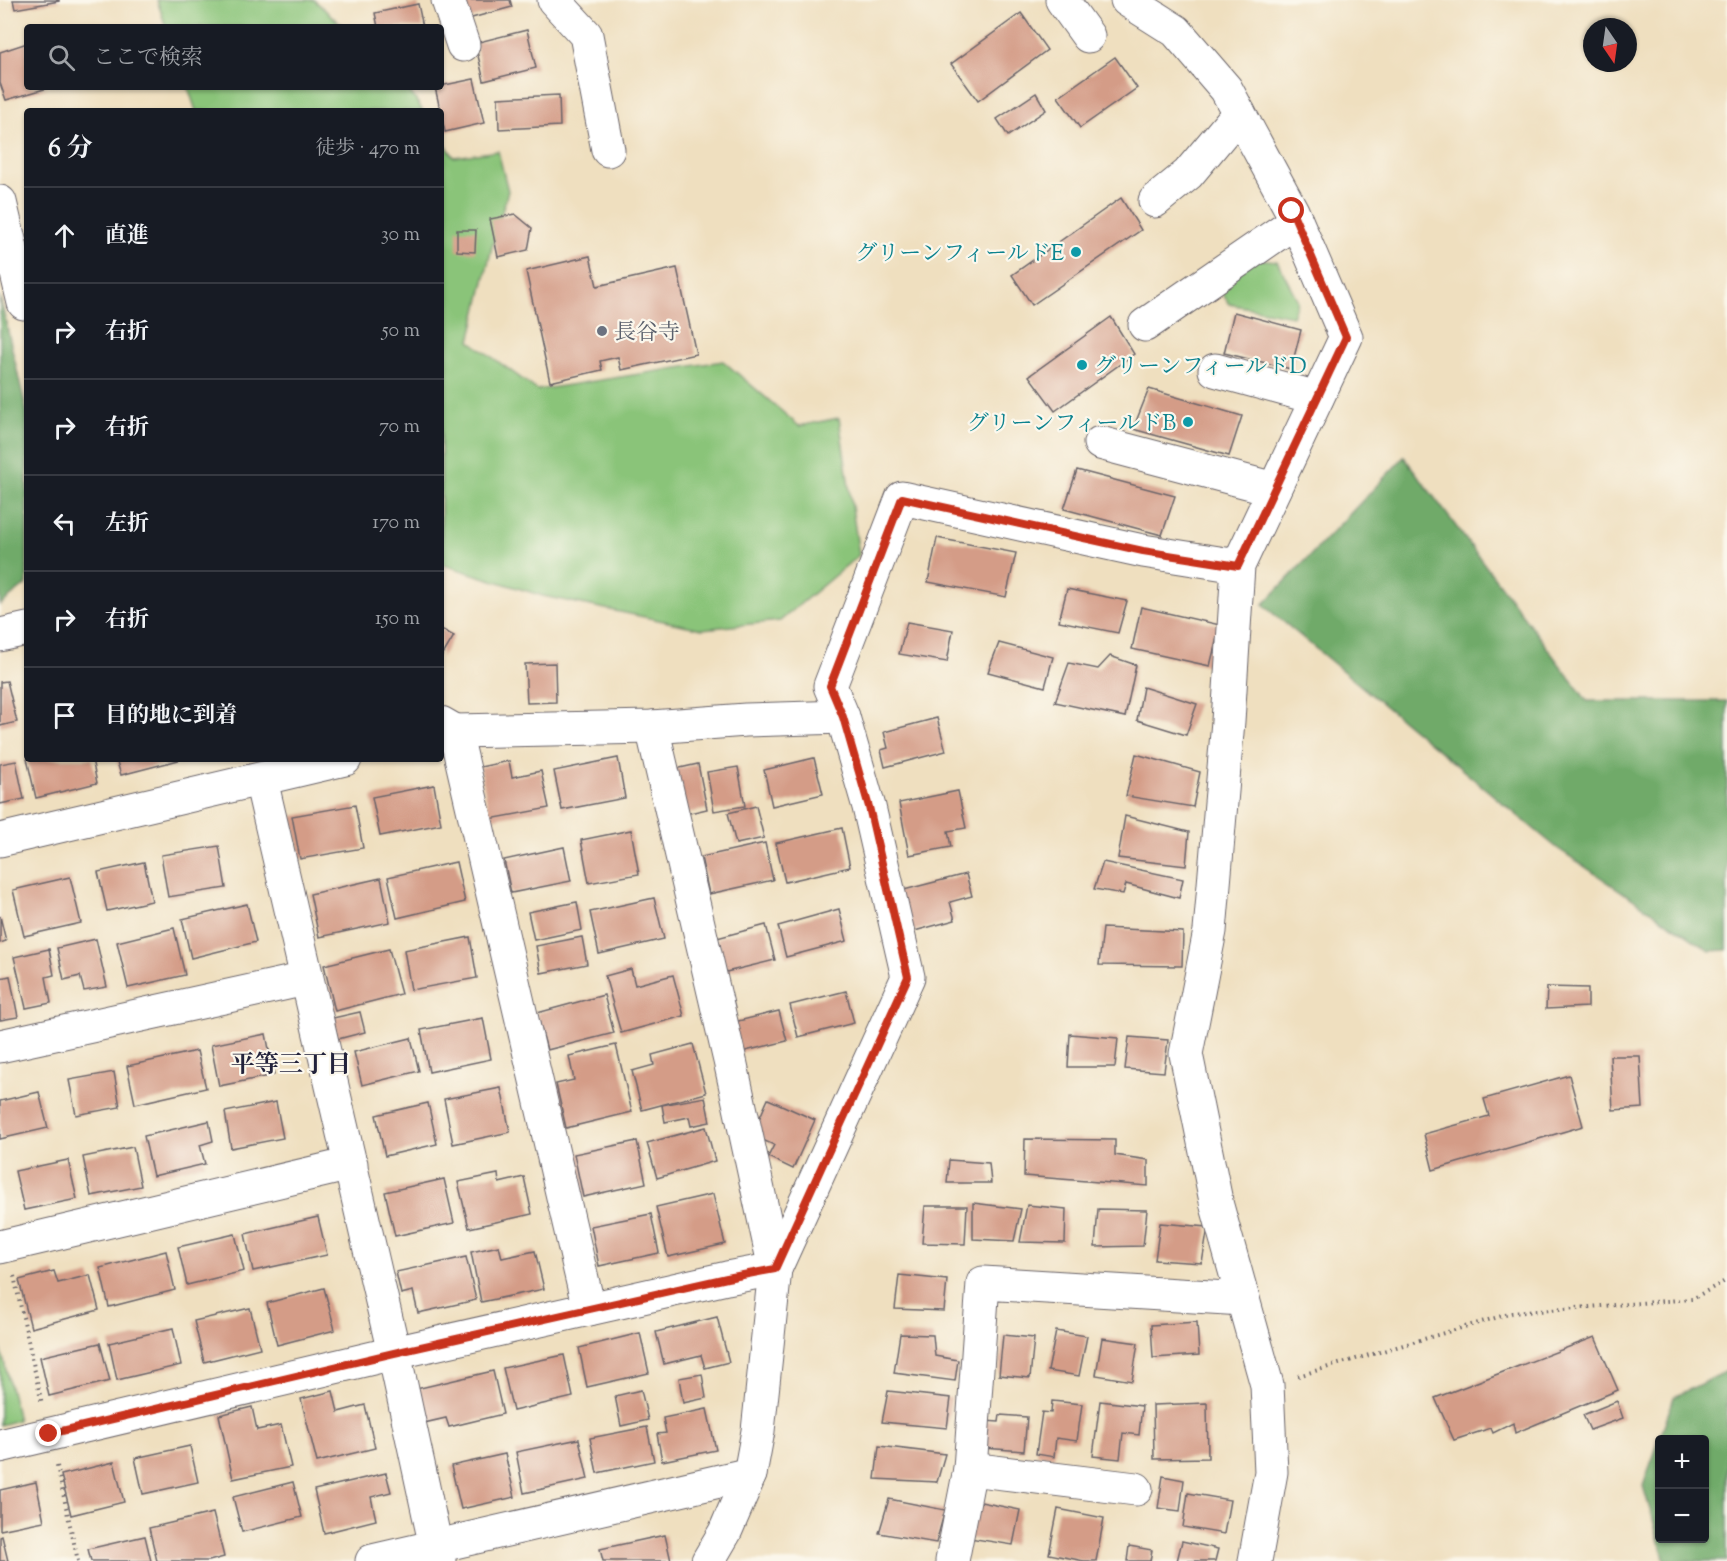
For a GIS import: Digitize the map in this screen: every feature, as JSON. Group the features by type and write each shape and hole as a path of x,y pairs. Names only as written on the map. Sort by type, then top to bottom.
{"street":[{"path":"448,0 463,45"},
{"path":"554,0 586,35 608,150"},
{"path":"1062,0 1088,36"},
{"path":"1127,0 1176,31 1226,89 1296,221 1346,337 1238,566 1228,721 1210,931 1186,1054 1217,1206 1267,1385 1271,1472 1255,1561"},
{"path":"1155,201 1188,174 1239,113"},
{"path":"0,202 24,303"},
{"path":"1145,325 1296,221"},
{"path":"1215,370 1317,398"},
{"path":"1100,443 1274,489"},
{"path":"775,1269 908,977 869,807 843,717 830,686 902,498 1143,551 1238,566"},
{"path":"0,635 24,630"},
{"path":"589,1310 446,730 652,727 746,720 843,717"},
{"path":"652,727 731,1065 775,1269 758,1431 750,1474 725,1532 708,1561"},
{"path":"0,840 333,762"},
{"path":"261,780 351,1164 437,1553"},
{"path":"0,1046 306,979"},
{"path":"4,1246 351,1164"},
{"path":"0,1446 394,1353 775,1269"},
{"path":"952,1561 970,1469 983,1283 1243,1299"},
{"path":"970,1469 1136,1489"},
{"path":"372,1561 437,1553 750,1474"}],"path":[{"path":"4,1246 78,1561"},
{"path":"1267,1385 1512,1313 1692,1299 1727,1280"}],"green space":[{"path":"157,0 314,0 341,24 165,24"},
{"path":"189,90 409,90 421,108 195,108"},
{"path":"444,142 454,157 498,151 508,191 470,341 537,390 723,361 799,426 839,418 859,555 780,621 702,629 543,596 444,565"},
{"path":"1256,259 1277,261 1298,301 1292,316 1229,304 1219,288"},
{"path":"0,297 24,400 24,586 0,605"},
{"path":"1404,457 1587,701 1727,701 1727,950 1710,951 1557,848 1263,605"},
{"path":"0,1344 18,1420 0,1425"},
{"path":"1727,1371 1727,1561 1665,1561 1660,1543 1709,1543 1709,1435 1661,1435 1674,1397"},
{"path":"1655,1452 1655,1527 1643,1486"}],"building":[{"path":"13,0 59,0 59,1 15,9"},
{"path":"463,0 510,0 512,7 468,19"},
{"path":"418,4 422,24 377,24 375,13"},
{"path":"1021,13 1047,50 978,101 951,64"},
{"path":"527,30 536,68 484,81 475,43"},
{"path":"24,44 24,90 41,90 6,100 0,83 0,52"},
{"path":"1115,57 1137,88 1080,128 1058,97"},
{"path":"474,79 484,123 445,132 444,108 440,108 436,90 444,90 444,85"},
{"path":"1036,93 1046,110 1008,136 997,119"},
{"path":"559,95 560,126 499,129 498,98"},
{"name":"グリーンフィールドE","path":"1121,198 1141,230 1032,305 1012,275"},
{"path":"515,214 532,228 528,250 498,257 490,219"},
{"path":"457,230 476,230 475,252 457,251"},
{"path":"590,256 597,286 677,268 696,354 621,370 618,357 600,361 602,370 550,382 526,271"},
{"path":"1234,312 1301,330 1291,369 1224,353"},
{"name":"グリーンフィールドD","path":"1111,317 1134,354 1055,411 1029,376"},
{"name":"グリーンフィールドB","path":"1149,389 1242,416 1229,456 1133,429"},
{"path":"1077,470 1175,496 1162,535 1064,509"},
{"path":"937,538 1016,553 1006,597 928,582"},
{"path":"1067,589 1127,601 1118,633 1059,621"},
{"path":"1141,607 1220,625 1210,666 1132,649"},
{"path":"907,622 953,630 947,662 899,654"},
{"path":"444,631 454,636 444,653"},
{"path":"999,643 1053,657 1045,687 988,672"},
{"path":"1110,656 1136,665 1125,717 1055,702 1069,663 1098,669"},
{"path":"555,663 556,702 527,703 525,664"},
{"path":"7,681 17,722 0,726 0,682"},
{"path":"1143,687 1197,704 1186,735 1137,720"},
{"path":"937,718 946,751 885,767 881,750 888,748 884,732"},
{"path":"1136,754 1200,772 1193,807 1126,796"},
{"path":"618,758 625,798 562,810 554,771"},
{"path":"814,758 823,794 772,806 764,770"},
{"path":"16,761 24,799 0,804 0,764"},
{"path":"509,761 512,777 541,771 549,808 490,819 480,767"},
{"path":"28,762 93,762 97,783 36,798"},
{"path":"117,762 171,762 121,775"},
{"path":"698,764 707,809 681,815 671,770"},
{"path":"738,767 745,806 714,811 707,772"},
{"path":"434,785 441,824 380,836 372,797"},
{"path":"958,791 966,828 948,831 951,847 909,855 899,803"},
{"path":"355,805 363,848 300,859 292,816"},
{"path":"756,806 764,838 736,844 728,813"},
{"path":"1125,816 1189,832 1186,866 1118,858"},
{"path":"842,828 850,867 785,882 776,843"},
{"path":"631,830 639,874 589,883 581,840"},
{"path":"765,843 773,880 709,894 701,857"},
{"path":"219,846 226,888 168,897 161,855"},
{"path":"564,847 571,881 511,893 504,860"},
{"path":"144,862 152,901 107,911 98,872"},
{"path":"456,862 465,902 397,918 388,877"},
{"path":"1103,862 1183,879 1179,898 1126,884 1123,894 1094,889"},
{"path":"966,874 972,896 950,902 955,920 907,933 896,892"},
{"path":"70,877 81,923 24,936 13,890"},
{"path":"381,878 390,922 319,937 310,894"},
{"path":"654,898 664,939 599,954 590,912"},
{"path":"577,902 582,930 534,940 528,912"},
{"path":"247,904 256,942 191,958 182,919"},
{"path":"839,909 847,941 786,957 778,926"},
{"path":"0,916 6,941 0,943"},
{"path":"766,925 775,960 726,972 717,938"},
{"path":"174,928 185,975 128,988 117,942"},
{"path":"1103,928 1183,932 1182,966 1099,965"},
{"path":"470,937 477,978 411,990 404,950"},
{"path":"582,937 587,964 541,973 536,946"},
{"path":"96,939 107,987 84,991 80,976 64,980 57,948"},
{"path":"49,949 54,975 46,977 51,1003 26,1008 14,957"},
{"path":"389,949 401,994 335,1011 324,965"},
{"path":"631,969 635,985 673,975 684,1016 621,1033 605,976"},
{"path":"10,976 18,1017 0,1020 0,978"},
{"path":"1547,987 1588,988 1588,1007 1546,1009"},
{"path":"846,991 854,1023 798,1037 790,1005"},
{"path":"604,995 614,1033 547,1050 537,1013"},
{"path":"779,1011 787,1041 737,1053 730,1023"},
{"path":"360,1012 365,1032 338,1039 333,1018"},
{"path":"483,1018 491,1059 429,1072 421,1030"},
{"path":"266,1034 274,1075 219,1086 211,1045"},
{"path":"1070,1034 1118,1038 1115,1067 1068,1067"},
{"path":"1129,1037 1168,1040 1164,1072 1125,1069"},
{"path":"411,1038 419,1071 362,1085 354,1052"},
{"path":"693,1044 706,1093 642,1110 632,1071 654,1065 652,1055"},
{"path":"616,1045 632,1112 566,1128 556,1084 574,1080 569,1056"},
{"path":"197,1051 206,1088 135,1104 127,1066"},
{"path":"1610,1056 1640,1056 1643,1108 1613,1110"},
{"path":"114,1072 120,1107 76,1115 69,1080"},
{"path":"1569,1075 1583,1126 1433,1170 1424,1134 1489,1116 1484,1099"},
{"path":"501,1088 510,1132 453,1144 444,1099"},
{"path":"39,1092 48,1128 0,1139 0,1101"},
{"path":"705,1097 710,1122 691,1126 689,1117 665,1122 662,1105"},
{"path":"768,1099 815,1120 793,1169 768,1157 774,1145 752,1135"},
{"path":"276,1102 283,1138 231,1148 225,1112"},
{"path":"428,1103 437,1144 385,1156 376,1115"},
{"path":"209,1121 213,1141 200,1145 205,1164 153,1176 144,1136"},
{"path":"706,1127 715,1161 657,1178 647,1143"},
{"path":"1025,1139 1115,1140 1115,1155 1148,1160 1148,1186 1024,1176"},
{"path":"637,1141 646,1183 583,1197 574,1154"},
{"path":"133,1147 141,1186 91,1196 83,1157"},
{"path":"68,1160 77,1199 24,1210 15,1171"},
{"path":"949,1160 989,1163 991,1183 947,1183"},
{"path":"498,1174 499,1183 524,1177 532,1214 469,1228 458,1182"},
{"path":"444,1179 454,1223 395,1236 385,1192"},
{"path":"713,1194 725,1244 668,1257 656,1207"},
{"path":"973,1203 1021,1209 1014,1241 973,1239"},
{"path":"1027,1205 1066,1209 1065,1243 1020,1242"},
{"path":"925,1206 967,1206 965,1244 922,1243"},
{"path":"1098,1209 1147,1210 1143,1246 1095,1247"},
{"path":"651,1214 659,1253 599,1266 591,1226"},
{"path":"318,1217 327,1255 253,1271 245,1234"},
{"path":"1160,1223 1208,1227 1202,1263 1155,1260"},
{"path":"235,1234 244,1271 187,1285 178,1247"},
{"path":"499,1246 502,1258 535,1251 544,1289 481,1302 471,1252"},
{"path":"166,1251 175,1290 109,1307 100,1268"},
{"path":"466,1257 476,1300 418,1313 413,1291 401,1294 396,1272"},
{"path":"54,1271 58,1283 90,1275 99,1310 31,1328 19,1280"},
{"path":"899,1275 947,1280 944,1311 895,1309"},
{"path":"324,1288 335,1330 277,1345 267,1303"},
{"path":"250,1308 260,1348 204,1362 194,1321"},
{"path":"717,1317 729,1362 705,1368 701,1355 664,1364 656,1332"},
{"path":"1197,1322 1199,1355 1153,1358 1151,1325"},
{"path":"173,1328 181,1365 117,1380 109,1343"},
{"path":"1056,1331 1087,1336 1079,1376 1048,1371"},
{"path":"640,1333 649,1373 587,1387 579,1348"},
{"path":"900,1334 933,1335 935,1356 958,1360 955,1381 894,1373"},
{"path":"1003,1335 1034,1338 1030,1378 999,1375"},
{"path":"1595,1337 1618,1390 1515,1433 1513,1423 1493,1433 1491,1428 1454,1440 1435,1398"},
{"path":"1102,1338 1138,1343 1132,1381 1096,1375"},
{"path":"100,1343 110,1381 49,1396 40,1357"},
{"path":"564,1355 573,1397 513,1411 503,1368"},
{"path":"493,1371 503,1414 449,1427 446,1418 424,1423 416,1389"},
{"path":"702,1374 706,1398 683,1403 679,1378"},
{"path":"641,1390 648,1420 621,1426 615,1396"},
{"path":"333,1391 338,1412 365,1405 375,1448 317,1462 301,1399"},
{"path":"888,1391 951,1398 947,1428 882,1422"},
{"path":"1052,1401 1082,1404 1077,1441 1056,1438 1054,1457 1036,1454 1042,1412 1051,1413"},
{"path":"1100,1401 1142,1406 1139,1435 1123,1433 1120,1459 1093,1456"},
{"path":"1617,1401 1623,1418 1590,1430 1583,1415"},
{"path":"1207,1403 1208,1458 1154,1459 1153,1405"},
{"path":"252,1407 257,1430 281,1425 291,1467 233,1479 219,1415"},
{"path":"707,1409 716,1450 662,1461 657,1434 666,1433 663,1418"},
{"path":"1000,1415 1027,1417 1024,1451 983,1448 985,1421 999,1422"},
{"path":"647,1427 654,1461 597,1473 590,1438"},
{"path":"579,1439 588,1479 524,1493 516,1452"},
{"path":"190,1446 198,1482 143,1494 135,1458"},
{"path":"879,1446 945,1454 937,1482 875,1479"},
{"path":"505,1454 515,1497 461,1509 451,1466"},
{"path":"114,1462 124,1502 71,1515 61,1475"},
{"path":"386,1473 391,1492 371,1497 376,1520 324,1533 314,1490"},
{"path":"1163,1476 1184,1480 1180,1511 1158,1508"},
{"path":"36,1482 44,1521 0,1530 0,1490"},
{"path":"293,1482 302,1517 242,1532 233,1497"},
{"path":"1188,1493 1230,1500 1224,1534 1183,1527"},
{"path":"889,1499 945,1510 936,1543 879,1533"},
{"path":"976,1501 1020,1510 1013,1545 969,1538"},
{"path":"1058,1509 1104,1518 1096,1561 1049,1554"},
{"path":"213,1513 224,1557 209,1561 157,1561 149,1528"},
{"path":"665,1535 671,1561 603,1561 600,1549"},
{"path":"2,1536 8,1561 0,1561 0,1537"},
{"path":"145,1536 151,1561 91,1561 88,1549"},
{"path":"1182,1541 1218,1549 1215,1561 1177,1561"},
{"path":"1129,1546 1152,1550 1150,1561 1127,1561"}],"place":[{"name":"グリーンフィールドE","path":"1076,252"},
{"name":"長谷寺","path":"602,331"},
{"name":"グリーンフィールドD","path":"1082,365"},
{"name":"グリーンフィールドB","path":"1188,422"}],"district":[{"name":"平等三丁目","path":"291,1064"}],"route":[{"path":"49,1434 394,1353 775,1269 908,977 869,807 843,717 830,686 902,498 1143,551 1238,566 1346,337 1292,211"}]}
